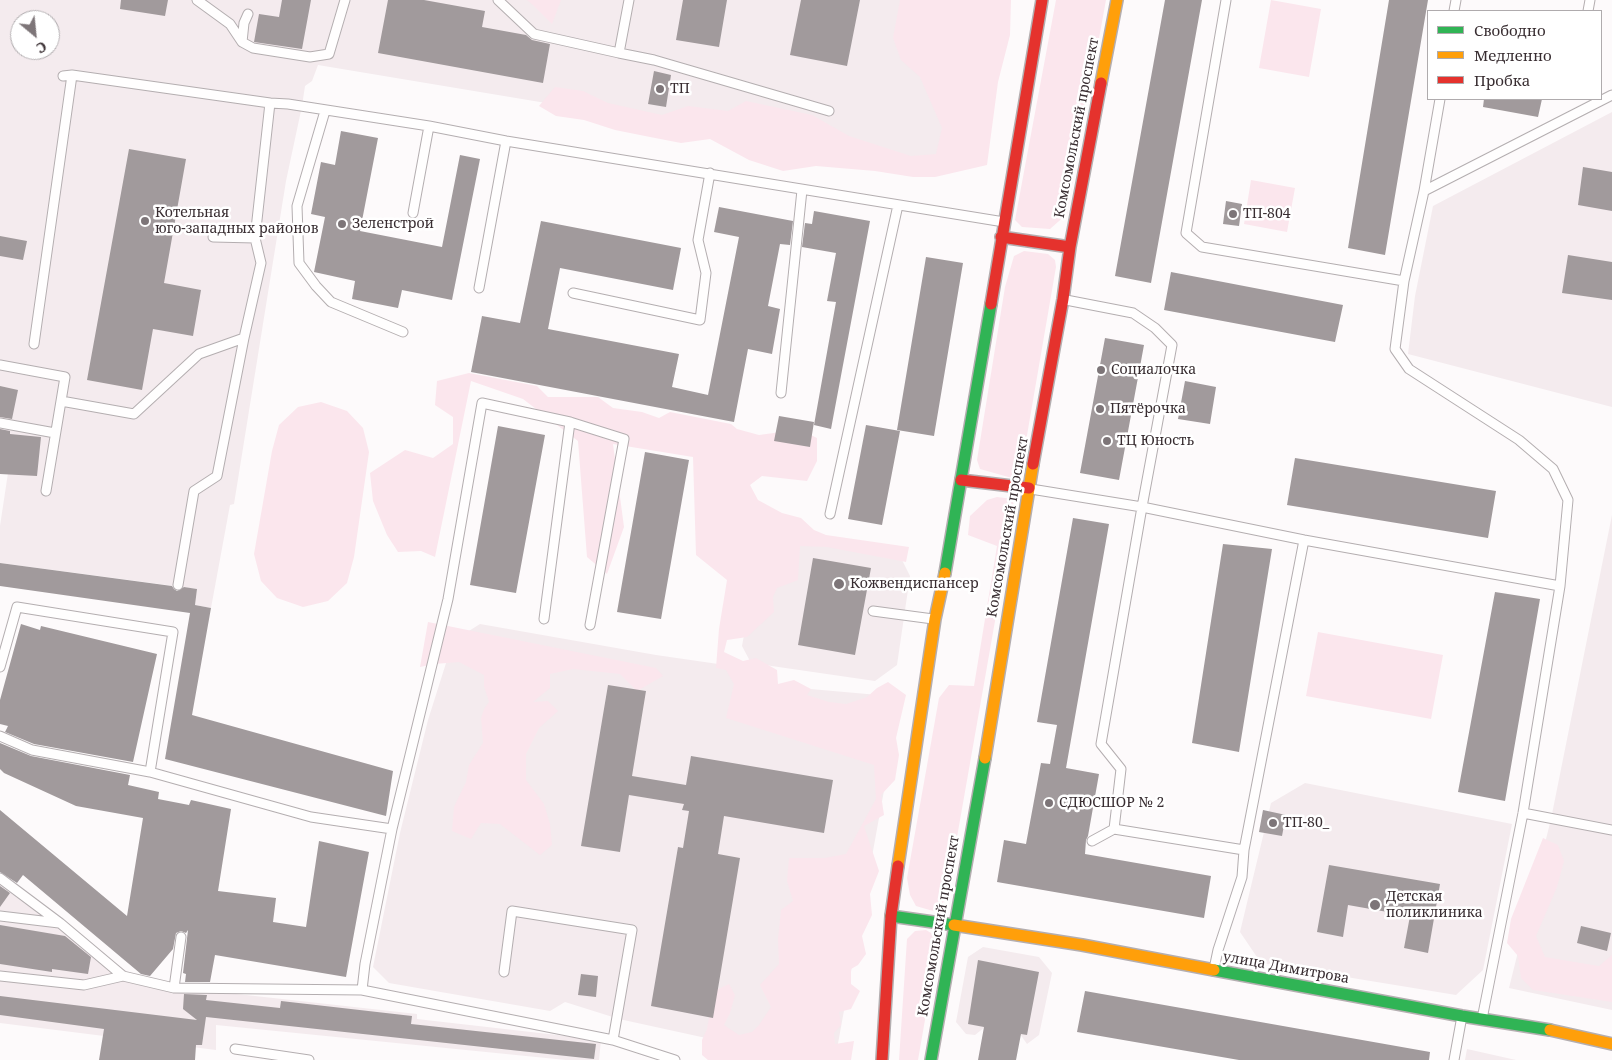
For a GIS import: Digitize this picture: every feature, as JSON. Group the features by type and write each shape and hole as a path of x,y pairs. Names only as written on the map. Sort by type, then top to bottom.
{"main road":[{"path":"882,1060 891,916 935,619 951,543 1042,0"},
{"name":"Комсомольский проспект","path":"930,1060 980,783 1029,488 1063,299 1070,247 1117,0"},
{"path":"1001,237 1070,247"},
{"path":"961,480 1029,488"},
{"name":"улица Димитрова","path":"891,916 1082,946 1462,1016 1546,1029 1612,1044"}],"lane":[{"path":"197,0 230,24 242,42 253,48 310,57 329,54 345,0"},
{"path":"498,0 534,34 661,62 829,111"},
{"path":"619,52 629,0"},
{"path":"1226,0 1186,233 1202,247 1404,281"},
{"path":"242,42 244,23 248,14"},
{"path":"34,344 67,76 288,104 1004,222"},
{"path":"1424,191 1612,95"},
{"path":"1440,100 1424,191 1404,281 1395,349 1409,369 1519,440 1553,469 1568,500 1560,586 1523,813 1482,1019"},
{"path":"1584,100 1585,110"},
{"path":"178,585 194,491 217,476 261,263 256,238 270,103"},
{"path":"325,111 298,206 299,263 331,302 403,332"},
{"path":"413,213 429,126"},
{"path":"479,288 506,141"},
{"path":"573,293 700,320 706,273 698,240 710,173"},
{"path":"782,393 802,190"},
{"path":"830,514 898,205"},
{"path":"213,238 256,238"},
{"path":"1063,299 1133,313 1155,328 1172,344 1101,744 1121,769 1114,829"},
{"path":"61,401 134,414 199,354 244,338"},
{"path":"0,366 65,377 46,492"},
{"path":"362,990 365,964 392,829 448,599 482,403 570,422 624,439 590,625"},
{"path":"544,619 570,422"},
{"path":"0,423 55,432"},
{"path":"1029,488 1142,507 1304,540 1560,586"},
{"path":"1214,971 1218,950 1242,877 1244,850 1304,540"},
{"path":"0,667 17,607 173,632 150,772"},
{"path":"873,611 935,619"},
{"path":"0,736 32,750 150,772 311,816 392,829"},
{"path":"1523,813 1612,830"},
{"path":"1092,841 1114,829 1244,850"},
{"path":"0,878 60,923 123,976 174,988 362,990 613,1040 675,1060"},
{"path":"504,972 512,912 632,930 613,1040"},
{"path":"0,916 60,923"},
{"path":"174,988 181,937"},
{"path":"0,976 84,986 123,976"},
{"path":"1454,1060 1462,1016"},
{"path":"234,1049 309,1060"}],"shaded area":[{"path":"0,0 1002,0 954,171 318,65 312,81 305,86 286,181 234,504 230,505 211,608 195,605 197,589 0,563 0,526 11,453 0,451"},
{"path":"527,0 561,0 552,24 533,5"},
{"path":"900,0 1011,0 1010,35 998,82 987,165 935,177 913,177 875,171 816,166 783,171 749,160 710,139 681,143 615,130 584,120 556,116 539,106 555,87 583,91 608,103 662,115 688,106 728,111 746,101 812,115 849,136 911,156 936,154 942,128 920,77 901,60 893,38"},
{"path":"1056,0 1106,0 1067,214 1050,229 1022,227 1015,220"},
{"path":"1271,0 1321,9 1309,77 1259,68"},
{"path":"1612,112 1612,407 1408,354 1415,296 1433,206"},
{"path":"1251,180 1295,188 1287,232 1244,224"},
{"path":"1024,251 1048,254 1055,260 1056,267 1021,470 1012,478 980,469 977,460 1005,287 1014,256"},
{"path":"469,373 537,386 548,397 598,397 613,408 642,412 659,418 670,412 731,424 737,429 759,435 781,432 807,433 817,438 817,461 807,481 762,476 750,485 758,500 782,513 801,518 814,530 826,535 909,547 906,562 827,547 800,546 798,580 777,588 773,597 774,612 747,637 727,640 724,652 743,661 756,658 777,670 778,684 794,680 811,689 807,695 829,702 846,704 867,697 877,688 888,682 906,695 896,738 899,755 895,780 881,795 884,815 864,826 879,871 870,894 872,915 862,936 866,954 858,965 851,969 851,984 860,991 851,1009 839,1012 841,1025 834,1033 835,1044 854,1041 851,1060 708,1060 702,1055 702,1040 707,1029 714,991 729,984 735,995 730,1013 724,1025 739,1035 752,1032 771,1007 760,985 779,964 778,939 781,910 793,901 787,881 789,858 825,858 846,854 876,799 874,765 726,718 734,684 726,670 716,668 719,629 727,580 696,555 693,457 613,444 624,527 607,574 587,557 578,441 523,399 471,381 435,557 421,551 398,552 387,535 373,501 370,473 405,450 433,458 453,444 453,417 435,405 437,381"},
{"path":"321,402 347,411 363,428 369,452 354,557 347,583 328,601 303,607 277,598 261,581 254,554 272,451 279,425 298,407"},
{"path":"997,497 1013,499 1014,513 947,894 942,905 933,911 916,906 910,895 907,878 939,698 949,685 974,686 997,546 968,535 970,516 987,500"},
{"path":"1612,515 1612,1010 1509,988 1551,819"},
{"path":"785,536 899,554 910,576 897,665 875,681 751,663 742,646 759,554"},
{"path":"428,622 656,668 663,676 637,691 620,674 573,669 550,674 550,688 533,702 548,701 558,711 539,728 526,754 526,780 544,804 550,824 552,845 540,855 500,824 481,823 471,839 452,831 454,807 466,782 469,765 483,743 481,718 489,702 484,686 484,675 459,662 420,667"},
{"path":"480,624 656,655 732,666 765,685 901,697 835,1060 706,1038 619,1019 565,1002 550,1011 389,983 373,967 400,833 428,720 453,641"},
{"path":"1318,632 1443,655 1431,719 1306,696"},
{"path":"1305,783 1512,824 1483,970 1456,995 1261,963 1240,932 1271,803"},
{"path":"1543,838 1558,845 1564,861 1557,887 1536,936 1545,957 1599,966 1612,955 1612,1002 1533,990 1521,978 1518,956 1507,943 1511,919"},
{"path":"0,879 136,978 174,987 417,1014 417,1019 601,1040 599,1060 566,1060 216,1025 216,1050 0,1023"},
{"path":"926,930 936,936 937,951 918,1060 899,1060 907,939 915,931"},
{"path":"983,947 1039,957 1052,973 1039,1035 1027,1044 1020,1034 985,1027 975,1035 966,1034 956,1022 968,957"},
{"path":"1467,1049 1516,1060 1465,1060"}],"building":[{"path":"121,0 168,0 165,16 120,9"},
{"path":"282,0 311,0 302,49 254,42 259,14 279,17"},
{"path":"388,0 424,0 485,11 482,27 526,35 532,40 550,44 543,83 378,53"},
{"path":"683,0 727,0 719,47 676,40"},
{"path":"801,0 860,0 847,66 790,55"},
{"path":"1165,0 1202,0 1151,283 1115,276"},
{"path":"1389,0 1428,0 1385,255 1348,248"},
{"name":"ТП","path":"654,71 671,75 666,107 648,104"},
{"path":"1484,100 1542,100 1538,117 1483,107"},
{"name":"Зеленстрой","path":"341,131 378,138 360,231 442,247 460,155 480,159 452,300 402,290 398,308 352,299 355,281 314,272 325,217 311,214 321,162 335,165"},
{"name":"Котельная юго-западных районов","path":"129,149 186,159 164,283 201,290 193,336 153,329 142,390 87,380"},
{"path":"1583,167 1612,172 1612,211 1578,205"},
{"name":"ТП-804","path":"1226,201 1242,204 1239,226 1223,224"},
{"path":"719,207 793,221 790,245 780,244 768,306 780,309 772,354 748,349 734,422 471,372 482,316 520,323 541,221 681,248 673,290 560,268 548,329 679,354 672,387 708,395 739,237 714,232"},
{"path":"814,211 870,221 831,429 814,425 836,302 827,301 836,253 802,247 805,223 812,224"},
{"path":"0,236 27,241 23,260 0,256"},
{"path":"1568,255 1612,262 1612,300 1562,293"},
{"path":"926,257 963,263 934,436 897,430"},
{"path":"1171,272 1343,305 1335,342 1164,310"},
{"path":"1105,338 1144,345 1119,480 1080,473"},
{"path":"1185,381 1216,387 1210,424 1178,419"},
{"path":"0,386 18,390 12,419 0,417"},
{"path":"779,416 814,422 810,447 774,441"},
{"path":"866,425 900,431 882,525 848,519"},
{"path":"498,426 545,435 516,593 470,585"},
{"path":"0,429 10,431 10,434 41,437 37,476 0,474"},
{"path":"645,452 689,460 661,619 617,612"},
{"path":"1295,458 1496,491 1488,538 1287,505"},
{"path":"1073,518 1109,524 1066,768 1099,774 1085,854 1211,876 1204,918 997,882 1004,840 1026,844 1041,763 1050,764 1057,725 1037,722"},
{"path":"1223,544 1272,549 1239,752 1192,743"},
{"path":"813,558 871,568 855,655 798,645"},
{"path":"0,563 172,586 177,591 184,587 197,589 195,605 211,608 192,715 393,771 386,816 165,759 190,613 0,586"},
{"path":"1495,592 1540,599 1505,801 1458,792"},
{"path":"21,624 40,630 41,626 157,654 133,762 34,744 5,732 8,726 0,724 0,700"},
{"path":"608,685 646,691 632,776 686,785 691,756 833,780 824,833 724,816 718,854 740,858 713,1018 651,1006 678,847 683,848 689,811 682,810 684,804 629,795 620,852 581,846"},
{"path":"0,743 31,756 130,775 128,785 159,792 158,799 189,805 191,800 231,809 218,891 276,898 273,922 306,927 319,841 369,852 346,977 215,955 210,982 185,982 186,974 183,973 188,930 186,933 181,931 176,933 173,949 150,976 141,974 23,875 17,883 0,872 0,810 127,916 143,818 76,806 4,773 0,769"},
{"name":"ТП-80_","path":"1263,810 1286,815 1282,836 1259,832"},
{"path":"1329,865 1440,884 1428,953 1404,948 1410,916 1348,905 1343,937 1317,932"},
{"path":"0,886 10,893 0,907"},
{"path":"0,925 65,936 91,957 88,974 52,969 52,972 0,964"},
{"path":"1581,926 1611,933 1607,951 1577,943"},
{"path":"978,960 1039,972 1027,1035 1021,1034 1016,1060 978,1060 984,1027 968,1024"},
{"path":"581,974 598,976 596,997 578,995"},
{"path":"1085,991 1430,1052 1429,1060 1239,1060 1077,1032"},
{"path":"184,994 207,995 206,1000 280,1008 281,1001 412,1016 411,1024 596,1044 594,1059 206,1017 202,1045 196,1045 195,1060 99,1060 104,1029 0,1015 0,996 197,1020 183,1009"}],"traffic: fast":[{"path":"945,573 991,304"},
{"path":"931,1060 985,758"},
{"path":"891,916 954,925"},
{"path":"1214,970 1462,1016 1550,1030"}],"traffic: slow":[{"path":"1101,83 1117,0"},
{"path":"985,758 1033,464"},
{"path":"898,866 935,619 945,573"},
{"path":"954,925 1082,945 1214,970"},
{"path":"1550,1030 1612,1044"}],"traffic: jam":[{"path":"991,304 1042,0"},
{"path":"1033,464 1063,299 1070,247 1101,83"},
{"path":"1001,237 1070,247"},
{"path":"961,480 1029,488"},
{"path":"882,1060 891,916 898,866"}],"place":[{"name":"ТП","path":"660,89"},
{"name":"ТП-804","path":"1233,214"},
{"name":"Котельная юго-западных районов","path":"145,221"},
{"name":"Зеленстрой","path":"342,224"},
{"name":"Социалочка","path":"1101,370"},
{"name":"Пятёрочка","path":"1100,409"},
{"name":"ТЦ Юность","path":"1107,441"},
{"name":"Кожвендиспансер","path":"839,584"},
{"name":"СДЮСШОР № 2","path":"1049,803"},
{"name":"ТП-80_","path":"1273,823"},
{"name":"Детская поликлиника","path":"1375,905"}]}
